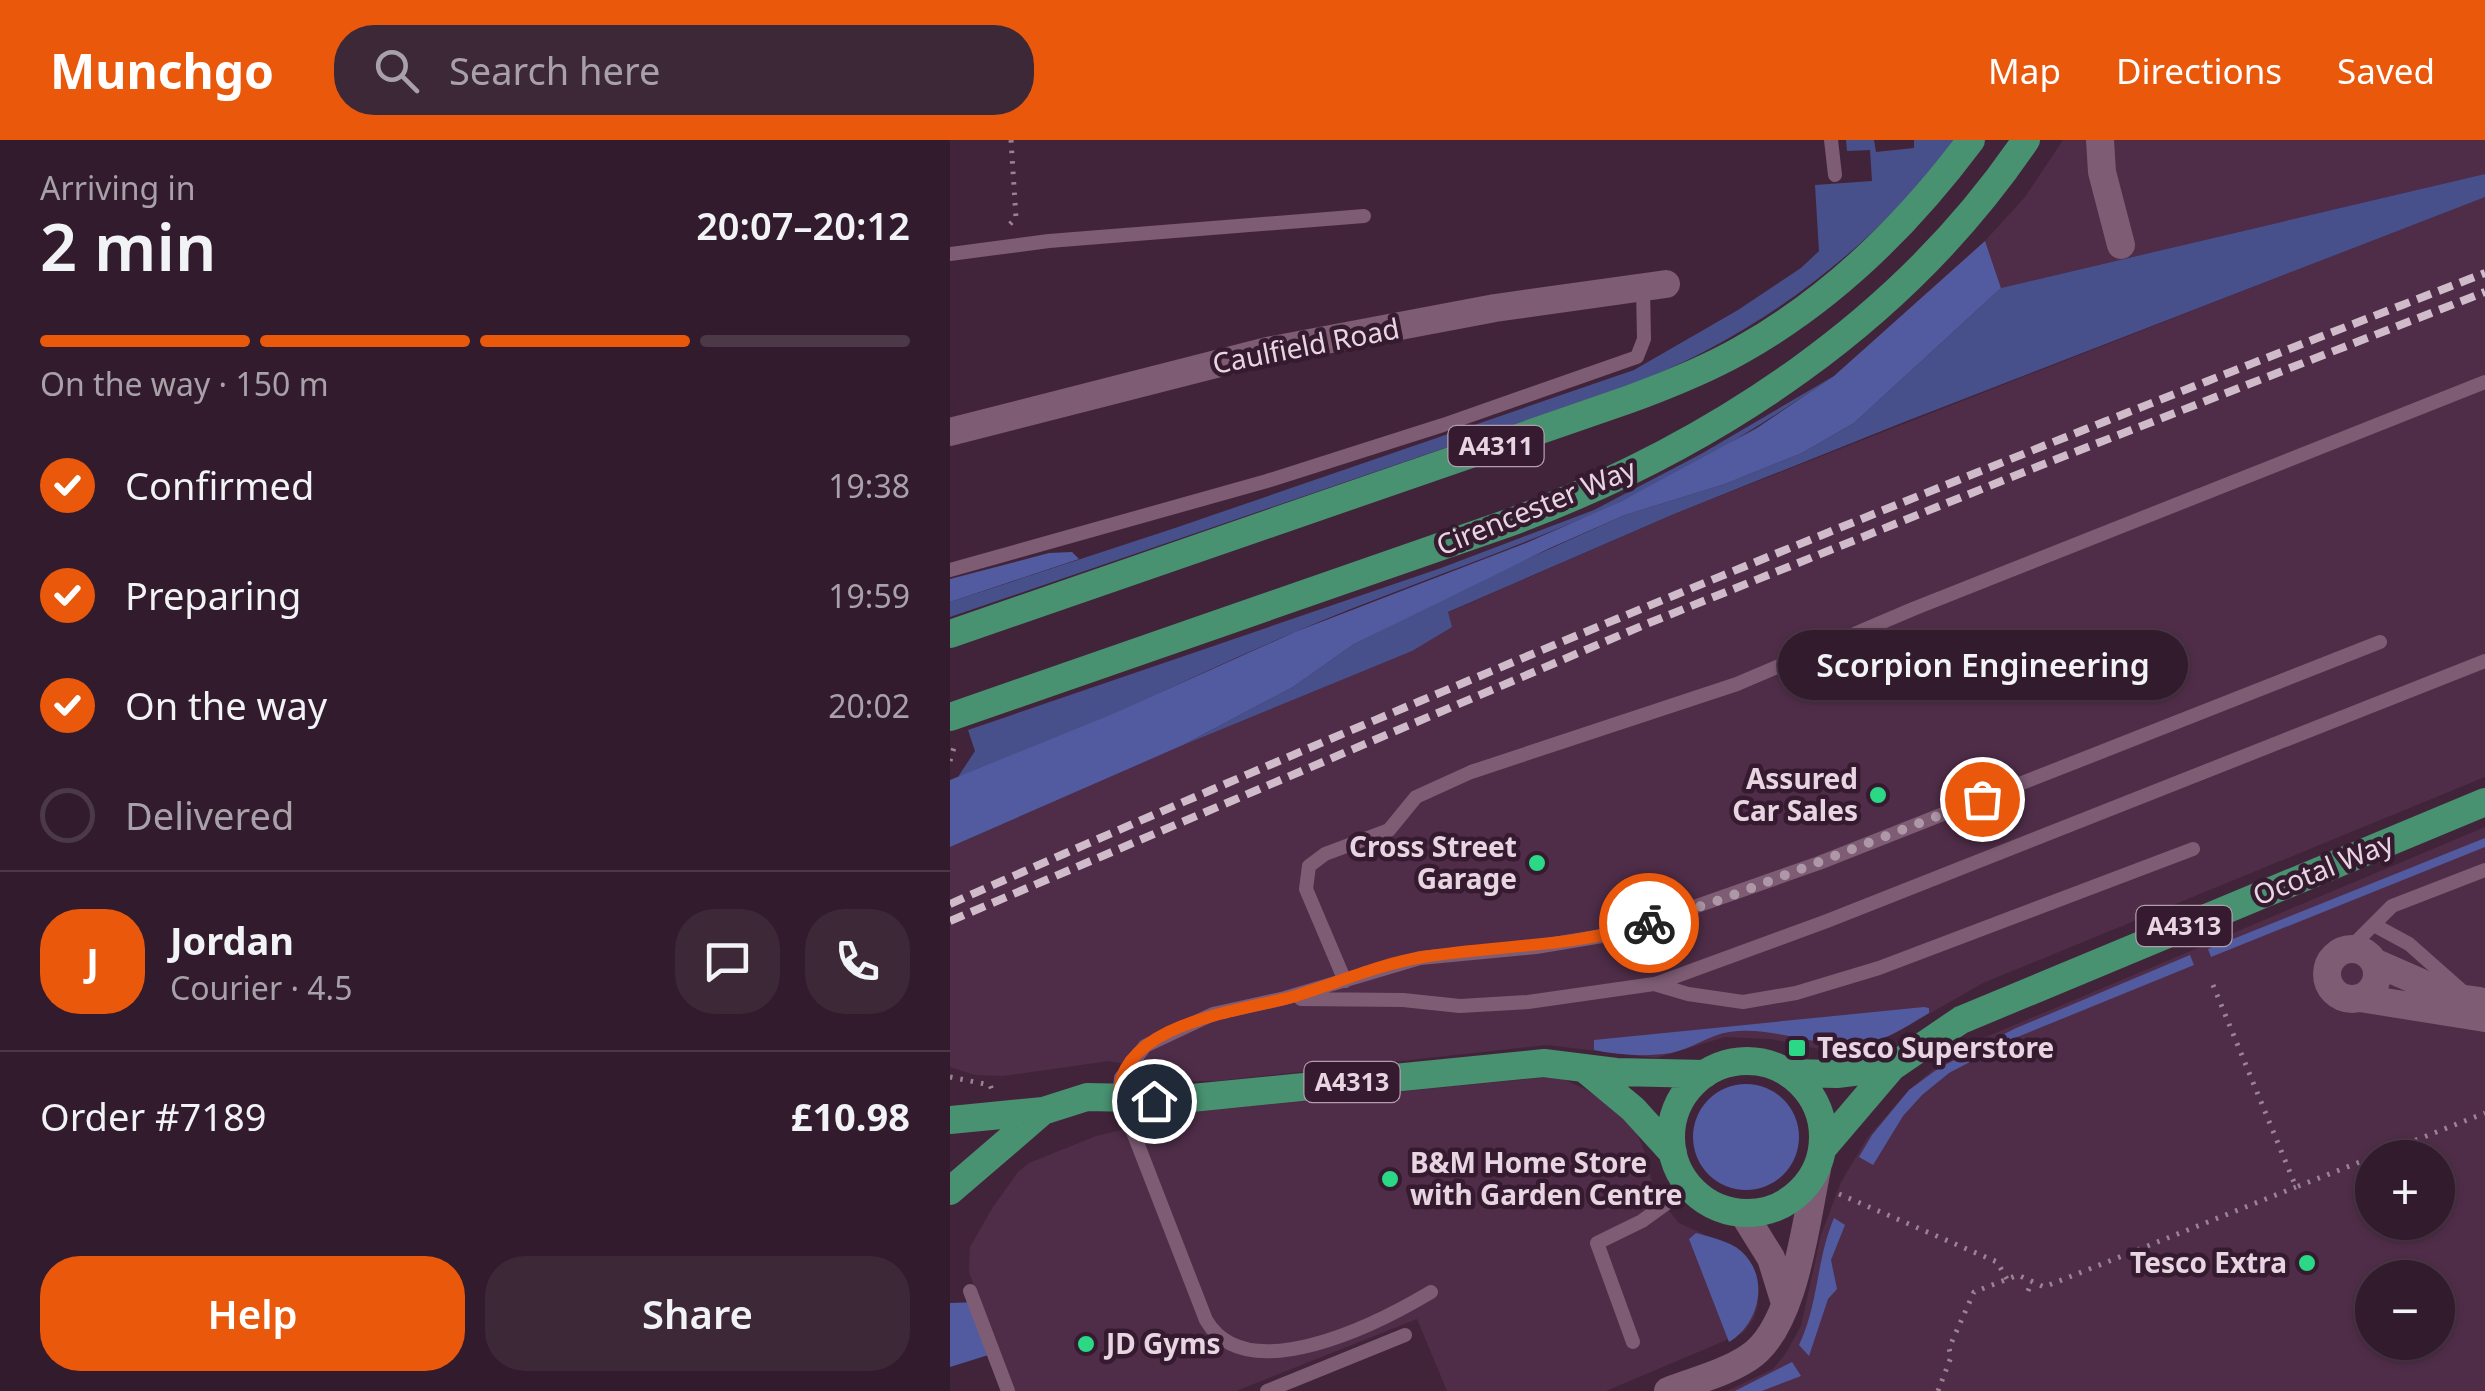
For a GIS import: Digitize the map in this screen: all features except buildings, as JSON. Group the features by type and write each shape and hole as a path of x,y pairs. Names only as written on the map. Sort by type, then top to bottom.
{"main road":[{"name":"A4311","path":"950,634 1612,406 1716,363 1786,320 1877,247 1922,201 1971,140"},
{"name":"Cirencester Way","path":"950,717 1511,522 1567,501 1676,447 1761,396 1857,327 1950,237 2026,140"},
{"name":"Ocotal Way","path":"1818,1167 1892,1066 1943,1031 1991,1006 2485,802"},
{"name":"A4313","path":"950,1120 1042,1111 1078,1098 1182,1099 1544,1063 1661,1075 1705,1074 1746,1061 1772,1065 1788,1073"},
{"name":"Ocotal Way","path":"1788,1073 1837,1074 1892,1066"},
{"path":"1584,1069 1633,1110 1673,1153 1689,1186 1713,1205 1743,1213"},
{"path":"1788,1073 1806,1088 1818,1109 1824,1132 1818,1167"},
{"path":"1673,1153 1676,1108 1688,1089 1705,1074"},
{"name":"A4313","path":"950,1191 1042,1111"},
{"name":"A4313","path":"1743,1213 1765,1211 1786,1202 1804,1188 1818,1167"}],"street":[{"path":"2100,140 2102,172 2121,244"},
{"name":"Caulfield Road","path":"950,432 1267,351 1496,308 1655,286"},
{"path":"2338,953 2362,955 2481,1006 2352,1000 2338,996 2328,984 2330,961 2338,953"},
{"path":"2360,998 2376,984 2362,955"},
{"path":"1668,1391 1752,1356 1775,1328 1785,1305 1818,1167"},
{"path":"1743,1213 1771,1258 1785,1305"}],"lane":[{"path":"1831,140 1835,175"},
{"path":"950,254 1364,216"},
{"path":"950,570 1268,481 1443,426 1638,357 1655,286"},
{"path":"1345,981 1306,889 1309,866 1326,854 1389,830 1410,801 1425,792 1471,772 1737,684 1913,609 2485,382"},
{"path":"1431,1292 1394,1314 1297,1351 1252,1354 1225,1344 1206,1320 1119,1096 1121,1078 1145,1046 1213,1014 1286,998 1420,958 1536,946 1637,927 1803,869 2380,642"},
{"path":"1286,998 1403,1000 1460,1006 1528,1002 1654,984 1827,921 2485,661"},
{"path":"1654,984 1742,1002 1796,994 1879,968 2193,849"},
{"path":"2362,955 2374,925 2392,906 2485,870"},
{"path":"2374,925 2409,944 2481,1006"},
{"path":"1633,1342 1597,1243 1642,1221 1689,1186"},
{"path":"970,1291 1008,1391"},
{"path":"1266,1391 1405,1336"}],"path":[{"path":"1005,230 1016,218 1011,140"},
{"path":"2213,985 2296,1186"},
{"path":"1938,1391 1951,1357 1949,1348 1974,1292 2018,1276 2044,1287 2485,1113"},
{"path":"1818,1167 1997,1262 2008,1280"},
{"path":"2028,1291 2032,1281"}],"shaded area":[{"path":"1846,140 1874,140 1876,152 1914,148 1914,140 1956,140 1923,180 1849,253 1765,316 1720,343 1626,386 950,617 950,602 1634,370 1738,310 1801,268 1819,251 1815,185 1872,181 1870,150 1847,151"},
{"path":"2063,140 2485,140 2485,174 2001,288 1985,241 2025,197"},
{"path":"2485,174 2485,197 1674,514 1448,612 1452,627 1412,651 1183,745 1293,687 1354,644 1483,579 1625,515 1725,484 1802,453 1854,423 2001,288"},
{"path":"2485,196 2485,777 1983,983 1894,1034 1869,1043 1819,1049 1771,1039 1725,1037 1656,1058 1547,1045 1216,1081 1183,1081 1109,1061 1003,1076 975,1075 950,1067 950,847 1183,745 1447,613 1674,514"},
{"path":"1985,241 2001,288 1854,423 1802,453 1725,484 1625,515 1550,548 1354,644 1293,687 1183,745 950,847 950,780 1108,716 1295,632 1526,543 1622,501 1757,428 1834,376"},
{"path":"1834,376 1728,444 1618,503 1333,616 1043,745 958,777 975,751 968,730 1441,568 1594,510 1701,454"},
{"path":"1072,552 1079,559 950,602 950,579 1049,553"},
{"path":"2485,827 2485,1391 1727,1391 1773,1369 1786,1353 1801,1326 1821,1235 1841,1182 1868,1137 1909,1090 1942,1062 1986,1037"},
{"path":"2485,838 2485,847 2211,957 2208,949"},
{"path":"2190,955 2194,965 2015,1038 1949,1073 1903,1116 1873,1165 1859,1157 1909,1090 1939,1068 2014,1029"},
{"path":"1929,1008 1929,1013 1891,1035 1867,1043 1832,1044 1746,1031 1729,1032 1662,1054 1594,1050 1594,1040"},
{"path":"1548,1077 1587,1090 1616,1110 1634,1127 1651,1179 1662,1202 1679,1223 1741,1251 1751,1265 1758,1304 1743,1333 1606,1391 1447,1391 1417,1319 1236,1391 1013,1391 969,1272 970,1247 993,1207 1029,1163 1096,1136 1194,1112"},
{"path":"1746,1084 1766,1088 1784,1099 1795,1117 1799,1137 1795,1157 1784,1175 1766,1186 1746,1190 1726,1186 1708,1175 1697,1157 1693,1137 1697,1117 1708,1099 1726,1088"},
{"path":"1834,1218 1845,1225 1831,1260 1837,1289 1828,1299 1809,1356 1799,1345"},
{"path":"1696,1233 1741,1251 1756,1274 1758,1300 1754,1312 1748,1324 1729,1342 1689,1239"},
{"path":"980,1302 998,1352 950,1367 950,1303"},
{"path":"1792,1362 1801,1376 1762,1391 1735,1391"}],"railway":[{"path":"950,904 1714,579 2485,273"},
{"path":"950,921 1644,625 2485,292"}],"way so far":[{"path":"1649,923 1723,899 1982,799"}],"place":[{"name":"Assured Car Sales","path":"1878,795"},
{"name":"Scorpion Engineering","path":"1982,799"},
{"name":"Cross Street Garage","path":"1537,863"},
{"name":"Tesco Superstore","path":"1797,1048"},
{"name":"B&M Home Store with Garden Centre","path":"1390,1179"},
{"name":"Tesco Extra","path":"2307,1263"},
{"name":"JD Gyms","path":"1086,1344"}],"route":[{"path":"1154,1101 1119,1096 1121,1078 1131,1063 1145,1046 1213,1014 1286,998 1420,958 1536,946 1620,932 1649,923"}]}
